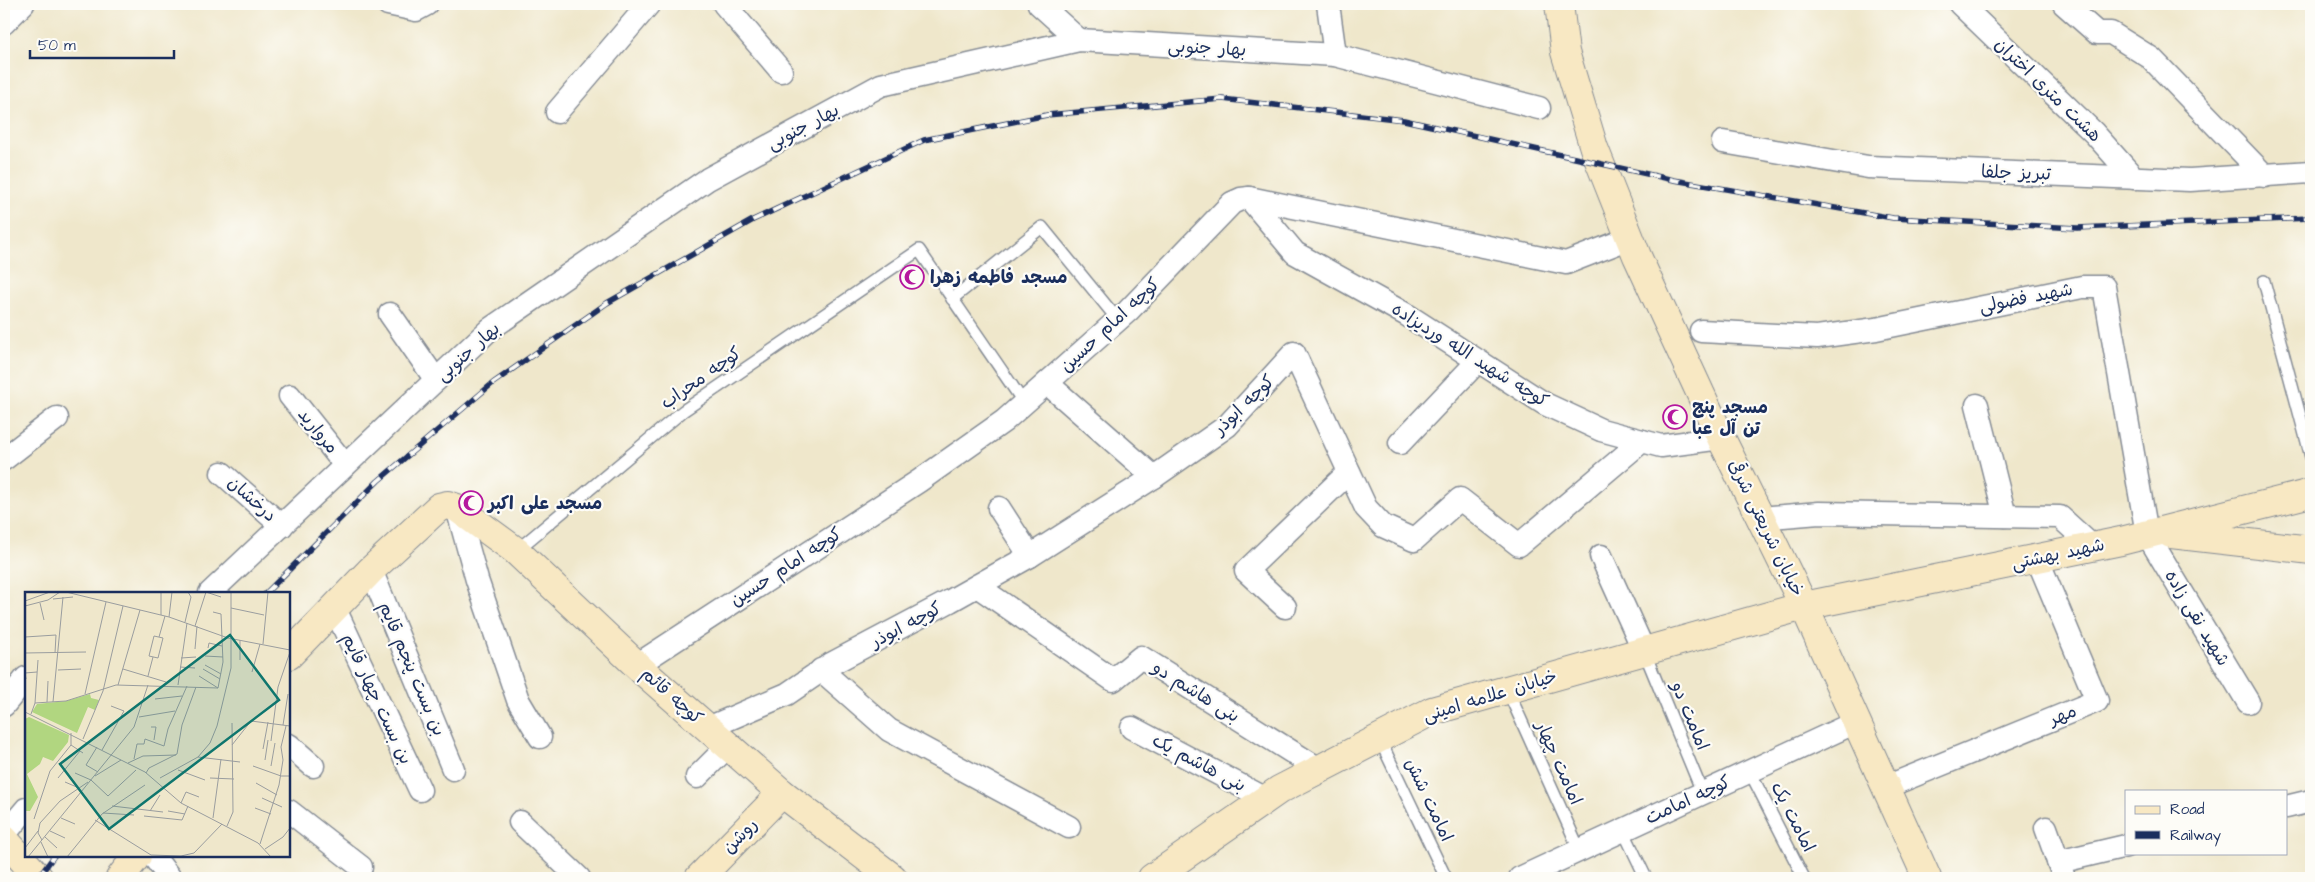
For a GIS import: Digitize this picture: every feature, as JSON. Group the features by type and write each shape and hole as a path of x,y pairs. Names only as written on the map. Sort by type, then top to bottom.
{"street":[{"path":"4,23 23,4"},
{"path":"388,4 416,10 427,4"},
{"path":"557,112 649,4"},
{"path":"724,4 781,71"},
{"path":"1039,4 1079,40"},
{"path":"1328,4 1335,55"},
{"name":"خیابان شریعتی شرقی","path":"1560,4 1565,52 1594,148 1630,238 1721,438 1804,606 1927,878"},
{"name":"هشت متری اختران","path":"1960,4 2094,134 2134,178"},
{"path":"2064,4 2098,33 2111,32 2151,58 2265,176"},
{"name":"بهار جنوبی","path":"211,592 490,329 708,179 880,85 1079,40 1335,55 1538,108"},
{"name":"تبریز جلفا","path":"1723,142 1868,167 2190,180 2311,172"},
{"name":"کوچه امام حسین","path":"637,664 919,481 1004,421 1118,320 1232,203 1241,198 1249,198"},
{"path":"1249,198 1566,262 1630,238"},
{"name":"کوچه شهید الله وردیزاده","path":"1249,198 1295,253 1407,315 1545,404 1601,430 1661,446 1721,438"},
{"name":"شهید فضولی","path":"1701,332 1817,337 1876,329 2082,287 2104,287 2151,533"},
{"path":"390,314 436,380"},
{"name":"کوچه ابوذر","path":"708,728 787,694 821,670 1030,556 1154,477 1227,426 1294,353 1366,508 1383,526 1414,540 1460,499 1519,544 1642,441"},
{"path":"1400,443 1478,361"},
{"path":"1047,383 1154,477"},
{"name":"مروارید","path":"290,396 346,465"},
{"path":"1978,405 2005,516"},
{"path":"4,459 57,418"},
{"path":"1285,606 1246,572 1349,472"},
{"name":"درخشان","path":"222,473 282,526"},
{"name":"شهید بهشتی","path":"1804,606 2093,547 2311,493"},
{"path":"290,654 371,570 439,506 448,505 456,508 477,580 518,700 540,737"},
{"name":"کوچه قائم","path":"456,508 516,551 637,664 782,793 893,878"},
{"path":"998,508 1030,556"},
{"path":"1760,518 1819,513 2060,517 2093,547"},
{"path":"2151,533 2311,551"},
{"name":"شهید نقی زاده","path":"2151,533 2248,702"},
{"path":"1601,556 1644,651"},
{"name":"مهر","path":"1886,787 2097,701 2037,558"},
{"name":"بن بست پنجم قایم","path":"371,570 454,769"},
{"name":"بنی هاشم دو","path":"977,586 1113,680 1141,657 1320,769"},
{"name":"خیابان علامه امینی","path":"1152,878 1266,799 1432,710 1804,606"},
{"name":"بن بست چهار قایم","path":"335,609 420,790"},
{"path":"821,670 889,730 1069,827"},
{"path":"4,705 25,679"},
{"name":"کوچه امامت","path":"1520,878 1856,722"},
{"name":"بنی هاشم یک","path":"1132,728 1266,799"},
{"path":"290,746 314,766"},
{"path":"697,777 728,746"},
{"name":"روشن","path":"699,878 782,793"},
{"path":"2288,807 2311,801"},
{"path":"25,810 4,837 39,878"},
{"path":"290,812 361,867"},
{"path":"520,822 579,878"},
{"path":"2046,828 2061,870 2125,846"},
{"path":"120,878 136,857"},
{"path":"154,857 170,878"}],"lane":[{"path":"1024,403 952,299 1042,227 1118,320"},
{"name":"کوچه محراب","path":"516,551 683,410 919,250 952,299"},
{"path":"2264,281 2311,457"},
{"name":"امامت دو","path":"1644,651 1703,794"},
{"name":"امامت چهار","path":"1507,689 1580,850"},
{"name":"امامت شش","path":"1379,738 1446,878"},
{"name":"امامت یک","path":"1750,772 1804,878"},
{"path":"1624,830 1646,878"}],"railway":[{"path":"267,592 378,481 493,383 607,303 753,220 924,140 1047,115 1222,99 1404,120 1674,180 1893,218 2077,228 2311,218"},
{"path":"38,878 53,857"}],"place":[{"name":"مسجد فاطمه زهرا","path":"912,277"},
{"name":"مسجد پنج تن آل عبا","path":"1675,417"},
{"name":"مسجد علی اکبر","path":"471,503"}]}
